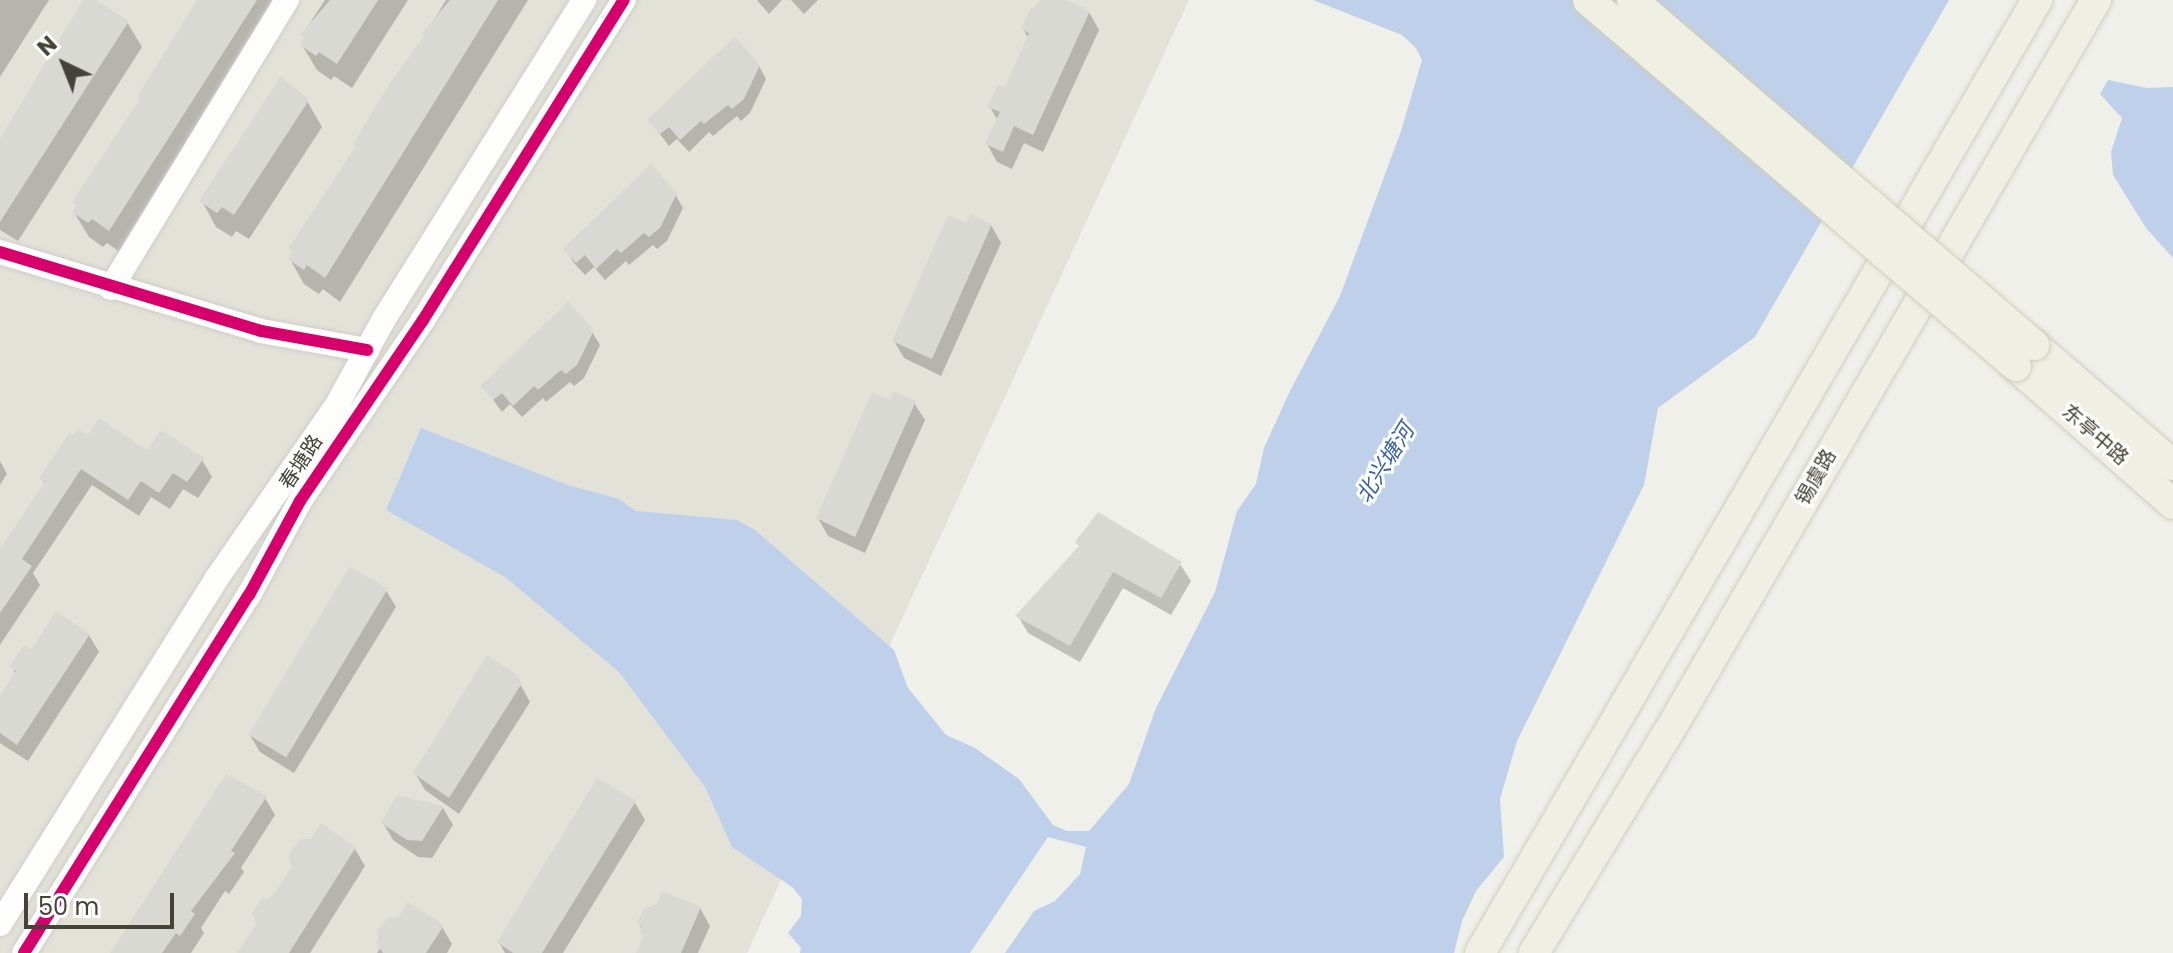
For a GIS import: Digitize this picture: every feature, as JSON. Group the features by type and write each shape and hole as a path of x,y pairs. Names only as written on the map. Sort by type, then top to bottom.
{"main road":[{"path":"1588,0 2025,355"},
{"path":"1632,0 2025,355"},
{"path":"1480,953 2037,0"},
{"name":"锡虞路","path":"1534,953 1668,733 2096,0"},
{"name":"东亭中路","path":"2025,355 2173,465"},
{"name":"东亭中路","path":"2025,355 2173,504"}],"street":[{"path":"111,288 287,0"},
{"name":"春塘路","path":"347,409 367,350 584,0"},
{"name":"春塘路","path":"0,924 217,578 290,495 347,409 423,320 624,0"},
{"path":"0,252 261,331 367,350"},
{"name":"春塘路","path":"24,953 249,595 290,495"}],"shaded area":[{"path":"0,0 1189,0 747,953 0,953"}],"water":[{"name":"北兴塘河","path":"1313,0 1949,0 1755,337 1658,408 1644,485 1517,741 1500,799 1504,857 1476,891 1462,921 1454,953 1005,953 1034,911 1055,901 1080,874 1086,847 1048,837 970,953 800,953 801,948 788,933 801,916 802,899 792,887 732,847 705,787 619,672 505,577 386,510 421,428 568,485 619,499 636,511 737,520 755,530 894,650 908,688 946,735 975,748 1019,779 1053,825 1067,831 1089,831 1129,784 1156,708 1215,592 1237,511 1256,484 1264,448 1340,296 1401,131 1422,60 1416,48 1402,35"},
{"path":"2108,80 2147,88 2173,87 2173,258 2146,228 2113,175 2111,152 2122,118 2100,94"}],"building":[{"path":"83,0 96,0 129,21 0,222 0,138"},
{"path":"197,0 257,0 109,231 92,219 88,223 72,212 77,205 72,202 140,99 137,97"},
{"path":"330,0 378,0 337,64 319,52 316,56 300,45 304,38 300,35"},
{"path":"450,0 498,0 325,278 307,265 304,270 288,259 292,252 288,249 356,146 353,144 391,81 424,36 421,34"},
{"path":"1039,0 1066,0 1090,11 1033,135 1014,126 1003,152 985,144 1000,112 987,107 998,84 1005,87 1029,33 1021,29 1031,7 1035,9"},
{"path":"735,36 760,65 744,99 732,109 728,105 704,124 701,121 680,140 669,127 660,134 647,120"},
{"path":"281,76 309,100 234,215 222,207 217,213 199,201"},
{"path":"651,164 677,193 660,228 649,237 644,233 621,253 617,249 596,269 585,255 576,263 563,249"},
{"path":"970,214 992,224 932,359 892,341 948,215 966,223"},
{"path":"568,302 594,330 577,365 566,374 561,370 538,390 534,386 513,406 502,393 493,400 480,386"},
{"path":"893,391 916,401 855,537 816,518 872,392 890,400"},
{"path":"99,418 147,450 161,430 204,458 187,482 173,473 159,493 141,481 128,500 81,469 22,559 32,566 0,613 0,549 45,482 39,478 69,433 73,436 78,429 88,435"},
{"path":"1098,512 1182,562 1161,598 1113,572 1070,646 1015,616 1079,546 1075,542"},
{"path":"350,566 388,589 286,758 249,735"},
{"path":"56,611 90,634 17,745 0,733 0,696 16,671 9,667 24,645 31,650"},
{"path":"487,655 516,674 522,683 449,798 413,773"},
{"path":"226,774 267,796 231,851 235,853 191,911 195,914 180,936 176,933 162,953 110,953"},
{"path":"597,778 636,801 542,953 513,953 497,942"},
{"path":"397,795 444,806 422,841 407,840 381,823"},
{"path":"321,823 356,847 289,953 237,953 256,924 252,913 263,897 267,899 273,895 291,868 289,854 300,839 311,839"},
{"path":"662,891 701,907 681,953 636,953 643,936 640,932 642,927 637,923 644,908 656,905"},
{"path":"408,902 444,925 426,953 383,953 376,943 380,938 376,932 387,918 398,917"}],"cycle path":[{"path":"24,953 249,595 300,501 423,320 624,0"},
{"path":"0,252 261,331 367,350"}]}
